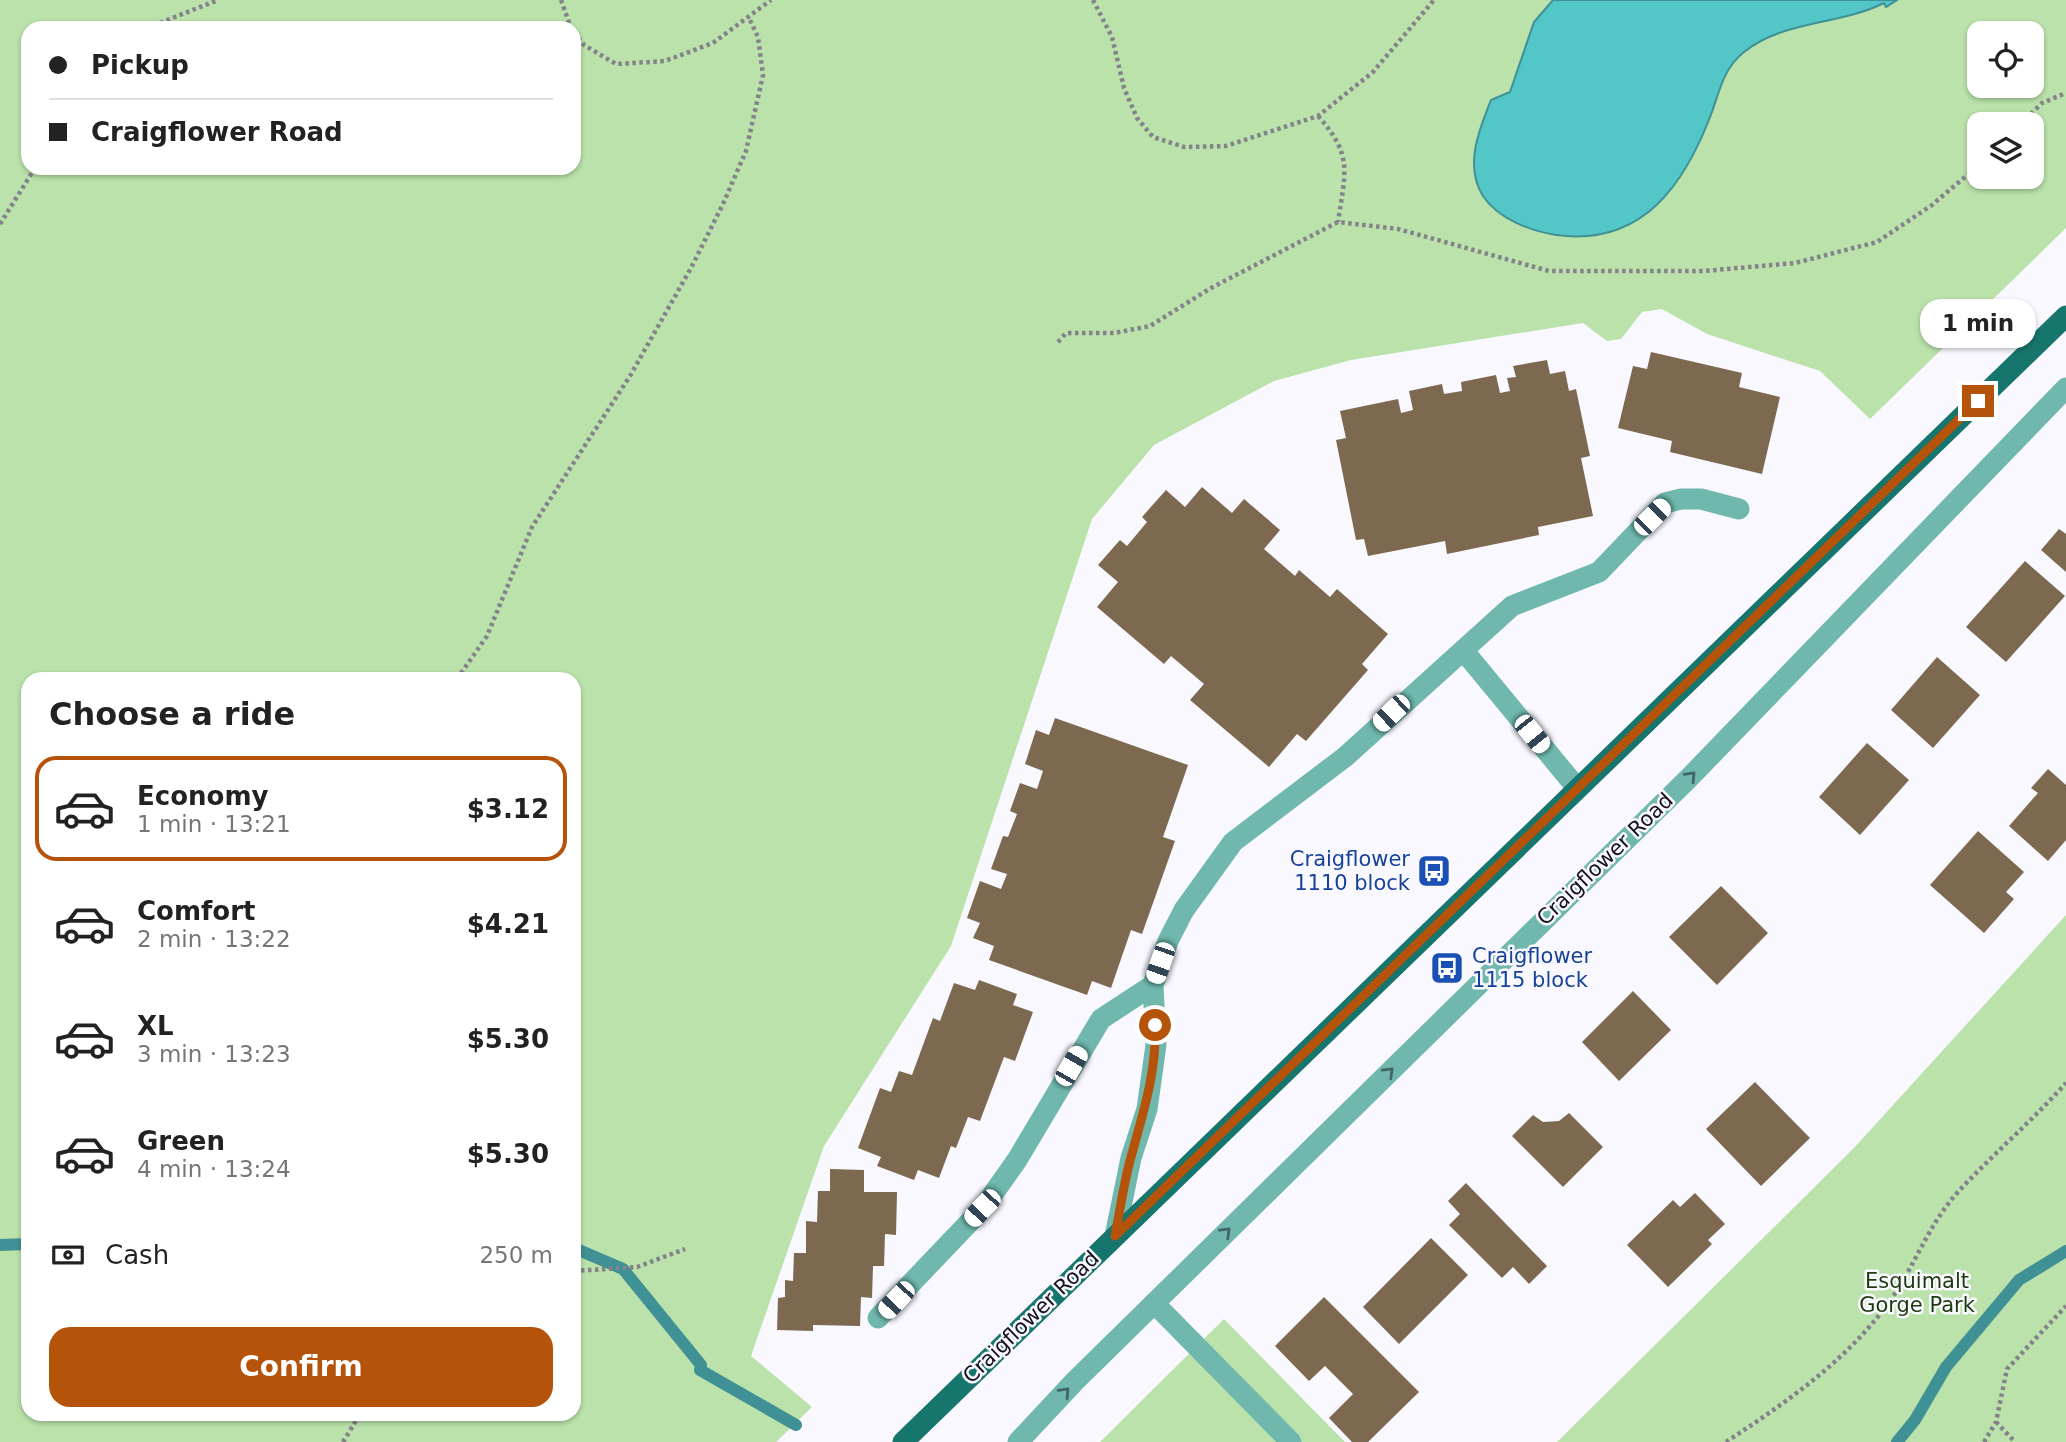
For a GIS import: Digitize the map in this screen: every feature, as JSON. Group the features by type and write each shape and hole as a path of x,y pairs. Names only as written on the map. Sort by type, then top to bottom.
{"main road":[{"name":"Craigflower Road","path":"903,1442 2066,316"}],"street":[{"name":"Craigflower Road","path":"1018,1442 1154,1303 1689,778 2066,388"},
{"path":"1115,1236 1131,1158 1149,1096 1156,1045 1153,985 1168,941 1184,909 1233,842 1345,757 1512,606 1599,572 1665,503 1681,499 1701,499 1739,509"},
{"path":"1464,650 1577,788"},
{"path":"878,1318 982,1208 1017,1160 1101,1019 1153,985"},
{"path":"1154,1303 1292,1442"}],"path":[{"path":"165,21 218,0"},
{"path":"561,0 568,21"},
{"path":"581,41 616,64 665,61 713,43 771,0"},
{"path":"1093,0 1112,37 1124,88 1137,118 1153,137 1184,147 1226,146 1318,116 1373,72 1434,0"},
{"path":"462,672 486,636 532,527 630,376 691,268 728,194 746,151 764,75 758,37 749,18"},
{"path":"2033,112 2042,103 2066,93"},
{"path":"1318,116 1334,134 1346,163 1338,222"},
{"path":"1058,342 1066,333 1114,334 1150,326 1211,288 1338,222 1398,229 1549,271 1704,271 1795,263 1877,242 1932,205 1967,174"},
{"path":"0,224 31,175"},
{"path":"1726,1442 1788,1401 1855,1343 1908,1276 1934,1224 1958,1192 2066,1083"},
{"path":"581,1271 638,1267 685,1249"},
{"path":"1984,1442 1996,1422 2007,1369 2066,1306"},
{"path":"344,1442 356,1421"},
{"path":"1996,1422 2015,1442"}],"green space":[{"path":"0,0 2066,0 2066,228 1870,419 1820,371 1707,334 1662,309 1642,312 1621,339 1607,341 1583,323 1351,360 1274,381 1154,445 1092,519 951,946 824,1146 751,1356 812,1407 776,1442 0,1442"},
{"name":"Esquimalt Gorge Park","path":"2066,915 2066,1442 1557,1442 1853,1149"},
{"path":"1224,1319 1345,1442 1100,1442"}],"water":[{"path":"1553,0 1897,0 1886,7 1884,3 1849,15 1794,28 1744,52 1727,72 1701,138 1674,186 1656,205 1636,220 1613,231 1587,236 1546,233 1506,217 1483,196 1475,173 1475,148 1491,100 1510,92 1534,22"}],"building":[{"path":"1651,352 1742,373 1739,387 1780,397 1762,474 1670,452 1672,441 1618,428 1633,366 1647,369"},
{"path":"1547,360 1550,374 1565,371 1569,391 1576,389 1590,456 1581,458 1593,516 1538,527 1539,535 1447,554 1445,541 1368,556 1364,539 1356,540 1336,440 1346,438 1340,411 1398,399 1401,413 1413,410 1409,391 1442,384 1444,394 1462,391 1461,382 1496,375 1500,393 1510,391 1507,378 1516,377 1513,366"},
{"path":"1202,487 1232,513 1244,499 1280,530 1264,549 1295,576 1299,570 1330,597 1337,589 1388,634 1362,664 1368,670 1306,741 1297,734 1269,767 1190,700 1204,684 1171,656 1164,664 1097,607 1118,582 1098,565 1120,540 1127,546 1147,522 1142,517 1166,490 1185,507"},
{"path":"2059,529 2066,534 2066,572 2041,550"},
{"path":"2025,561 2065,596 2006,662 1966,627"},
{"path":"1937,657 1980,695 1933,748 1891,710"},
{"path":"1055,718 1188,765 1163,837 1175,841 1142,934 1131,930 1111,988 1092,981 1087,995 989,960 994,946 973,938 980,923 967,918 980,881 1001,889 1007,874 991,869 1003,836 1008,837 1017,814 1010,811 1020,783 1037,789 1043,771 1025,764 1036,730 1049,735"},
{"path":"1867,743 1909,780 1860,835 1819,797"},
{"path":"2048,769 2066,785 2066,840 2048,861 2009,826 2038,793 2031,788"},
{"path":"1978,831 2024,872 2006,892 2014,899 1984,933 1930,885"},
{"path":"1721,886 1768,933 1717,985 1669,937"},
{"path":"979,980 1017,994 1013,1005 1033,1012 1015,1061 1004,1057 980,1121 968,1117 956,1148 951,1146 939,1178 918,1170 914,1180 877,1166 881,1157 858,1148 880,1088 891,1092 899,1071 912,1075 933,1018 940,1021 954,983 975,990"},
{"path":"1633,991 1671,1030 1619,1081 1582,1042"},
{"path":"1755,1082 1810,1138 1761,1186 1706,1129"},
{"path":"1569,1113 1603,1147 1563,1187 1512,1136 1533,1115 1543,1122 1559,1121"},
{"path":"830,1169 864,1170 864,1192 897,1192 896,1235 885,1234 884,1266 873,1266 872,1298 861,1297 860,1326 813,1325 813,1331 777,1330 778,1298 785,1297 785,1280 793,1281 794,1253 806,1253 806,1221 817,1222 818,1191 830,1191"},
{"path":"1466,1183 1547,1266 1529,1284 1513,1267 1502,1278 1449,1225 1460,1214 1448,1201"},
{"path":"1695,1193 1725,1224 1708,1240 1712,1244 1668,1287 1627,1245 1673,1200 1680,1207"},
{"path":"1431,1238 1468,1275 1399,1344 1363,1307"},
{"path":"1324,1297 1419,1392 1368,1442 1352,1442 1329,1418 1353,1394 1325,1366 1309,1381 1275,1346"}],"waterway":[{"path":"0,1245 21,1244"},
{"path":"581,1251 623,1269 701,1365 700,1370 796,1425"},
{"path":"1897,1442 1915,1420 1946,1367 2019,1280 2066,1251"}],"place":[{"name":"Craigflower 1110 block","path":"1434,871"},
{"name":"Craigflower 1115 block","path":"1447,968"}],"route":[{"path":"1155,1025 1156,1045 1147,1108 1131,1158 1115,1236 1978,401"}]}
